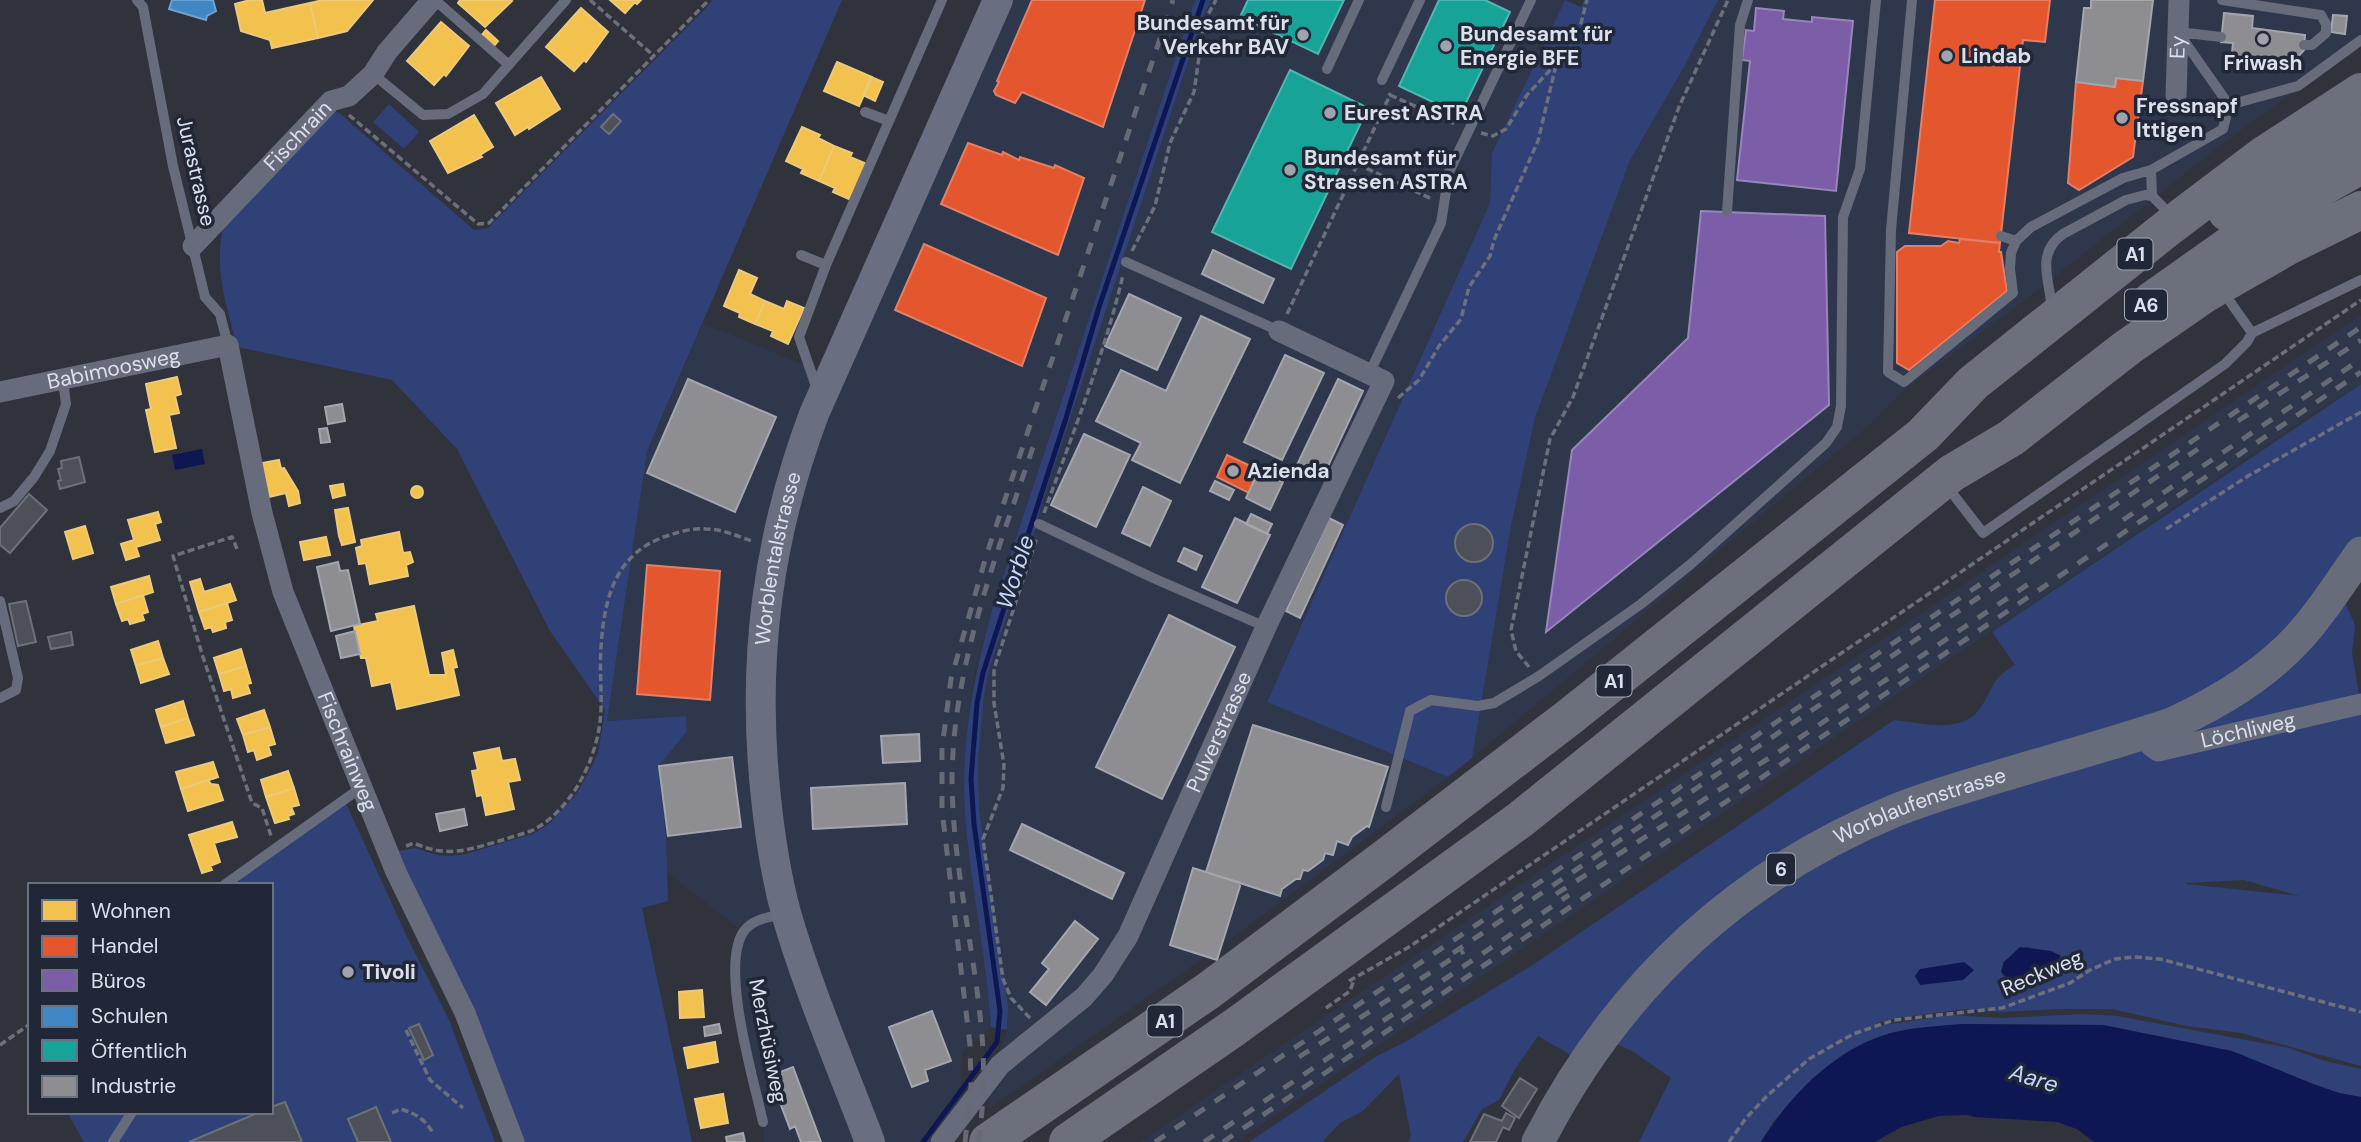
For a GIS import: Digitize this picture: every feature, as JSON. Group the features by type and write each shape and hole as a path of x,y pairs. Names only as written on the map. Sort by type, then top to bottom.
{"highway":[{"name":"A1","path":"988,1142 1208,991 1490,779 1923,435 1973,383 2053,319 2226,183 2306,126 2361,92"},
{"name":"A6","path":"1923,435 1985,399 2150,268 2218,218 2304,164 2361,134"},
{"name":"A6","path":"1947,477 1999,421 2152,300 2274,214 2361,165"},
{"name":"A1","path":"1068,1142 1235,1027 1341,974 1521,819 1947,477 2011,438 2128,346 2206,293 2288,246 2361,210"}],"main road":[{"name":"Worblentalstrasse","path":"870,1142 786,913 769,828 760,723 762,640 767,588 775,543 799,454 998,0"},
{"name":"Worblaufenstrasse","path":"1538,1142 1560,1101 1615,1018 1679,948 1711,919 1755,886 1789,863 1844,833 1896,810 2146,732 2203,710 2251,680 2281,656 2320,611 2361,553"}],"street":[{"name":"Fischrain","path":"193,246 331,101 349,96 373,74 387,52 434,0"},
{"name":"Ey","path":"2176,96 2179,0"},
{"path":"1279,331 1369,374"},
{"name":"Babimoosweg","path":"0,392 228,345"},
{"name":"Fischrainweg","path":"228,345 262,513 283,592 414,912 465,1013 514,1142"},
{"name":"Pulverstrasse","path":"941,1142 1000,1065 1084,997 1103,975 1128,936 1266,627 1384,381 1369,374"},
{"name":"Löchliweg","path":"2146,732 2150,745 2158,751 2361,704"}],"lane":[{"name":"Jurastrasse","path":"137,0 143,7 173,166 205,297 220,314 228,345"},
{"path":"434,0 509,65"},
{"path":"373,74 423,115 448,114 483,94 566,0"},
{"path":"821,400 799,337 826,265 942,0"},
{"path":"1327,69 1359,0"},
{"path":"1382,80 1420,0"},
{"path":"1369,374 1441,223 1449,172 1531,0"},
{"path":"1727,212 1740,25 1748,0"},
{"path":"1386,807 1410,711 1430,700 1478,706 1494,703 1539,676 1641,604 1691,564 1826,443 1836,426 1841,406 1843,217 1860,169 1876,0"},
{"path":"1912,0 1891,230 1888,372 1904,382 2013,293 2011,253 2016,241 2031,228 2123,178 2151,170 2223,129 2229,105 2179,32"},
{"path":"2222,0 2320,15 2326,24 2326,33 2312,45 2304,46"},
{"path":"2179,32 2221,37"},
{"path":"2229,105 2298,86 2361,40"},
{"path":"865,111 889,121"},
{"path":"2151,170 2152,196"},
{"path":"2053,319 2046,259 2053,241 2126,200 2152,196 2162,206"},
{"path":"2001,236 2016,241"},
{"path":"801,256 826,265"},
{"path":"1126,262 1279,331"},
{"path":"1947,477 1983,533 2225,364 2248,342 2252,333 2361,280"},
{"path":"2231,303 2252,333"},
{"path":"0,508 14,501 34,477 50,451 66,404 63,381"},
{"path":"1039,524 1266,627"},
{"path":"0,601 18,678 16,690 0,698"},
{"path":"227,883 362,786"},
{"name":"Merzhüsiweg","path":"763,1122 736,992 737,948 743,932 751,924 786,913"},
{"path":"113,1142 131,1114"}],"path":[{"path":"590,0 654,56"},
{"path":"331,101 478,224 489,223 709,0"},
{"path":"1382,80 1390,95 1469,131 1493,136 1506,129 1527,95 1576,42 1587,0"},
{"path":"1539,676 1516,652 1511,630 1550,439 1573,397 1679,107 1728,0"},
{"path":"1395,401 1419,380 1439,346 1461,319 1469,287 1490,256 1494,240 1538,141 1556,65"},
{"path":"1279,331 1390,95"},
{"path":"1357,164 1444,205"},
{"path":"1326,1008 1350,990 1341,974 1419,940 2361,300"},
{"path":"2166,529 2248,476 2361,412"},
{"path":"1039,524 1033,553 994,669 994,703 1004,765 1003,788 983,839 1003,979 1011,998 1043,1030"},
{"path":"389,853 414,843 438,852 463,851 526,833 550,818 566,801 590,762 595,746 600,722 601,649 608,600 623,564 639,549 649,542 676,533 706,528 725,531 750,541 775,543"},
{"path":"237,549 233,537 173,556 252,803 262,808 275,848"},
{"name":"Reckweg","path":"1729,1142 1746,1118 1809,1059 1853,1034 1894,1020 2002,1008 2058,988 2115,959 2160,958 2361,1012"},
{"path":"0,1045 28,1025"},
{"path":"406,1030 430,1080 463,1108"},
{"path":"392,1113 401,1109 414,1113 426,1122 433,1133"}],"shaded area":[{"path":"712,0 842,0 647,451 607,721 686,716 687,731 658,767 666,837 668,901 642,908 692,1142 514,1142 389,853 415,848 437,855 466,854 535,833 549,824 574,797 587,776 598,753 605,710 550,631 457,449 392,380 228,345 235,339 220,267 221,238 224,222 327,113 338,112 474,230 488,228"},
{"path":"1008,0 1195,0 993,607 975,669 968,714 964,771 966,836 988,982 991,1027 962,1052 961,1128 949,1142 764,1142 763,1122 736,992 743,932 667,872 666,837 657,767 687,731 686,716 607,721 647,451 703,323 840,380"},
{"path":"1195,0 1211,0 1202,20 989,669 978,761 979,809 1008,1007 1007,1030 991,1027 965,808 965,749 978,664 993,607"},
{"path":"1211,0 1565,0 1492,153 1490,203 1267,701 1448,777 1236,935 989,1109 993,1070 1007,1030 1008,1007 979,809 978,761 989,669 1202,20"},
{"path":"1565,0 1581,7 1584,0 1718,0 1684,67 1630,160 1535,418 1511,526 1472,758 1448,777 1267,702 1490,203 1492,153"},
{"path":"1718,0 2361,0 2361,42 2226,141 2030,296 1902,392 1873,422 1472,758 1511,526 1535,418 1630,160 1684,67"},
{"path":"389,104 419,132 404,149 373,122"},
{"path":"2361,315 2361,384 2326,405 1236,1142 1140,1142"},
{"path":"2361,384 2361,536 2294,629 2197,701 1839,824 1574,1057 1538,1036 1515,1069 1499,1100 1482,1109 1463,1142 1408,1142 1411,1136 1399,1074 1363,1111 1340,1123 1322,1142 1249,1142 1377,1056 1531,966 1894,720 1941,725 1964,721 1973,716 1997,679 2015,665 1992,632"},
{"path":"2347,603 2355,625 2352,653 2361,705 2361,1066 2241,1033 2187,1026 2112,1009 2001,1012 1966,1009 1877,1023 1878,1026 1950,1015 2001,1018 2084,1014 2117,1016 2289,1048 2325,1061 2361,1069 2361,1097 2313,1084 2232,1051 2103,1025 1961,1024 1890,1033 1847,1053 1812,1079 1773,1122 1761,1142 1639,1142 1671,1078 1632,1051 1602,1037 1790,864 2148,733 2321,612","holes":["2244,880 2299,896 2186,884 2186,883","2027,947 2061,955 2050,970 2037,977 2021,980 2002,975 2003,962"]},
{"name":"Tivoli","path":"344,799 409,941 449,1020 495,1142 84,1142 68,1114 273,1114 273,883 227,883"}],"water":[{"path":"202,449 205,464 175,470 172,455"},
{"path":"2020,947 2051,951 2061,956 2050,970 2039,976 2009,980 2001,972 2004,962"},
{"path":"1964,962 1974,970 1963,980 1920,985 1915,976 1920,969"},
{"name":"Aare","path":"1961,1024 2103,1025 2232,1051 2313,1084 2361,1097 2361,1142 2094,1142 2077,1129 2057,1122 1968,1115 1939,1116 1901,1127 1875,1142 1761,1142 1800,1091 1833,1062 1852,1050 1891,1033"}],"building: Wohnen":[{"path":"262,0 265,13 310,3 318,38 272,48 270,40 241,31 235,4"},
{"path":"323,0 373,0 347,31 318,38 310,3"},
{"path":"460,0 512,1 485,27 458,3"},
{"path":"610,0 641,0 637,4 635,2 625,13"},
{"path":"581,8 608,32 586,62 584,60 574,71 546,47"},
{"path":"441,22 469,46 446,76 444,74 434,85 407,61"},
{"path":"486,30 498,41 493,47 481,36"},
{"path":"837,62 872,77 859,106 824,91"},
{"path":"541,77 560,109 515,135 496,103"},
{"path":"871,77 883,82 875,101 863,95"},
{"path":"474,115 493,147 480,155 482,157 448,173 430,141"},
{"path":"802,127 820,135 818,138 834,146 819,181 801,173 803,169 786,161"},
{"path":"834,146 852,153 850,157 867,164 851,200 833,192 835,188 819,181"},
{"path":"739,270 757,278 750,294 765,301 755,324 724,306"},
{"path":"765,301 784,309 787,301 804,308 788,344 771,336 773,331 755,324"},
{"path":"177,377 181,394 175,396 179,413 169,415 176,448 155,452 146,410 151,409 146,384"},
{"path":"279,460 281,469 284,468 298,491 300,503 289,506 286,493 269,497 262,463"},
{"path":"343,484 345,495 333,498 330,486"},
{"path":"417,486 423,492 417,498 411,492"},
{"path":"348,508 355,542 342,545 335,510"},
{"path":"158,512 161,522 155,524 160,540 136,547 139,556 126,560 121,544 134,540 128,520"},
{"path":"85,526 93,553 73,559 65,532"},
{"path":"399,532 403,553 410,552 413,562 406,565 408,576 370,584 366,563 359,564 356,548 362,546 361,540"},
{"path":"326,537 330,555 304,560 300,542"},
{"path":"149,576 153,592 116,604 111,587"},
{"path":"200,579 204,592 230,584 236,600 199,612 190,582"},
{"path":"143,595 148,612 142,614 144,620 130,624 128,619 122,621 116,604"},
{"path":"227,603 232,620 225,622 226,628 213,632 211,627 205,629 199,612"},
{"path":"414,606 429,675 446,675 442,653 453,650 457,667 453,668 459,695 397,709 391,682 372,686 366,658 361,658 354,626 378,621 376,614"},
{"path":"158,641 163,658 136,666 131,650"},
{"path":"241,649 246,666 219,674 214,658"},
{"path":"163,658 169,674 141,683 136,666"},
{"path":"246,666 251,683 247,684 250,693 233,698 231,689 224,691 219,674"},
{"path":"183,701 188,718 161,727 156,710"},
{"path":"264,710 270,727 243,735 237,719"},
{"path":"188,718 194,735 166,743 161,727"},
{"path":"270,727 275,744 268,746 271,755 257,760 254,750 248,752 243,735"},
{"path":"499,748 502,761 515,759 520,780 508,782 514,809 486,815 482,795 477,796 472,771 478,770 474,753"},
{"path":"213,762 218,777 181,789 176,772"},
{"path":"288,771 294,788 266,797 261,780"},
{"path":"208,780 211,784 218,785 223,800 188,811 181,789"},
{"path":"294,788 299,805 291,807 294,814 288,816 289,819 275,823 266,797"},
{"path":"232,822 237,837 214,843 220,862 210,866 212,870 202,873 189,835"},
{"path":"702,990 704,1017 680,1018 679,992"},
{"path":"715,1042 718,1062 688,1068 684,1048"},
{"path":"723,1094 728,1123 701,1128 695,1099"}],"building: Handel":[{"path":"1032,0 1145,0 1103,127 1022,92 1015,103 996,95 994,91 999,82 997,81"},
{"path":"1935,0 2050,0 2045,42 2023,40 2000,243 1909,233"},
{"path":"2116,78 2143,81 2133,157 2079,190 2068,183 2076,82 2115,87"},
{"path":"968,143 1002,155 1003,152 1019,160 1020,157 1054,168 1055,165 1084,178 1058,255 941,204"},
{"path":"1960,239 2000,243 1999,252 2007,291 1909,370 1897,363 1897,252 1905,246 1941,246 1948,241 1959,243"},
{"path":"924,244 1046,298 1022,366 895,310"},
{"path":"1227,455 1259,470 1249,493 1217,477"},
{"path":"647,565 720,571 710,700 637,694"}],"building: Büros":[{"path":"1756,8 1784,11 1783,19 1812,22 1812,17 1853,21 1836,191 1737,180 1750,61 1742,60 1746,30 1754,31"},
{"path":"1701,211 1825,216 1829,405 1546,632 1572,450 1688,338"}],"building: Schulen":[{"path":"172,0 213,0 216,11 207,16 206,20 169,9"}],"building: Öffentlich":[{"name":"Bundesamt für Verkehr BAV","path":"1248,0 1344,0 1318,54 1240,17"},
{"path":"1439,0 1485,0 1510,12 1460,115 1399,86"},
{"name":"Bundesamt für Strassen ASTRA","path":"1290,70 1368,108 1291,269 1212,232"}],"building: Industrie":[{"path":"2091,0 2153,0 2143,81 2116,78 2115,87 2076,82 2084,8 2091,8"},
{"name":"Friwash","path":"2224,13 2253,16 2252,28 2305,35 2304,50 2288,68 2231,62 2233,43 2221,42"},
{"path":"2333,15 2347,16 2345,34 2331,32"},
{"path":"1213,250 1274,279 1263,303 1202,274"},
{"path":"1129,294 1181,318 1157,370 1105,346"},
{"path":"1201,316 1250,339 1180,483 1132,460 1141,443 1096,421 1121,370 1166,391"},
{"path":"1285,355 1324,373 1282,460 1244,442"},
{"path":"688,379 776,417 735,512 647,473"},
{"path":"1338,379 1363,391 1322,479 1296,467"},
{"path":"342,404 345,421 328,424 325,407"},
{"path":"327,428 330,442 321,443 319,429"},
{"path":"1084,434 1130,455 1096,527 1051,505"},
{"path":"1259,470 1283,482 1270,510 1246,498"},
{"path":"1215,481 1234,490 1229,500 1210,491"},
{"path":"1143,487 1171,501 1150,546 1122,533"},
{"path":"1251,514 1272,524 1267,534 1246,524"},
{"path":"1235,518 1270,535 1237,603 1202,587"},
{"path":"1329,518 1343,525 1300,618 1286,611"},
{"path":"1184,548 1202,556 1196,570 1178,561"},
{"path":"338,562 340,571 348,570 360,624 331,631 317,567"},
{"path":"1169,615 1235,647 1162,799 1096,767"},
{"path":"355,631 360,654 341,658 336,636"},
{"path":"1253,725 1388,767 1369,827 1352,837 1348,845 1337,841 1333,855 1325,853 1323,860 1308,871 1303,870 1300,879 1282,889 1280,896 1206,872"},
{"path":"919,734 920,761 883,763 881,736"},
{"path":"732,757 741,827 668,836 659,766"},
{"path":"905,783 907,824 813,829 811,788"},
{"path":"464,809 467,825 440,831 436,814"},
{"path":"1022,824 1124,873 1112,899 1010,850"},
{"path":"1193,868 1241,883 1217,960 1170,945"},
{"path":"1075,921 1098,939 1046,1005 1030,992 1049,969 1042,963"},
{"path":"932,1011 951,1061 925,1070 928,1081 912,1087 889,1027"},
{"path":"719,1024 721,1033 705,1036 704,1027"},
{"path":"793,1067 821,1142 801,1142 795,1126 790,1129 770,1076"},
{"path":"743,1133 745,1142 727,1142 726,1137"}],"building: Sonstige":[{"path":"613,114 621,121 609,134 601,127"},
{"path":"79,457 85,482 60,489 58,469 62,468 61,461"},
{"path":"29,494 47,510 10,553 0,545 0,528"},
{"path":"1474,524 1487,530 1493,543 1487,556 1474,562 1461,556 1455,543 1461,530"},
{"path":"1464,580 1477,585 1482,598 1477,611 1464,616 1451,611 1446,598 1451,585"},
{"path":"26,601 36,642 18,646 9,604"},
{"path":"71,632 73,645 51,649 48,637"},
{"path":"419,1024 433,1055 424,1060 409,1028"},
{"path":"1520,1078 1537,1089 1519,1118 1502,1106"},
{"path":"285,1102 302,1142 189,1142 255,1114 273,1114 273,1106"},
{"path":"376,1107 391,1142 358,1142 348,1119"},
{"path":"1506,1113 1515,1118 1509,1130 1503,1127 1496,1142 1470,1142 1484,1114 1502,1121"}],"waterway":[{"name":"Worble","path":"923,1142 997,1042 1000,1011 974,824 971,779 977,703 983,673 1099,307 1203,0"}],"railway":[{"path":"965,1142 971,1087 970,1045 942,810 942,748 951,679 987,553 1173,0"},
{"path":"1155,1142 2361,327"},
{"path":"2238,421 2361,340"},
{"path":"2123,520 2361,359"},
{"path":"1223,1142 2361,372"},
{"path":"979,1142 983,1049 953,815 954,738 960,694 980,608 1036,438"},
{"path":"1453,953 2198,449"},
{"path":"1556,894 1777,753 2036,579"},
{"path":"1204,1142 1569,895"},
{"path":"1299,1057 1464,951"}],"place":[{"name":"Bundesamt für Verkehr BAV","path":"1303,35"},
{"name":"Friwash","path":"2263,39"},
{"name":"Bundesamt für Energie BFE","path":"1446,46"},
{"name":"Lindab","path":"1947,56"},
{"name":"Eurest ASTRA","path":"1330,113"},
{"name":"Fressnapf Ittigen","path":"2122,118"},
{"name":"Bundesamt für Strassen ASTRA","path":"1290,170"},
{"name":"Azienda","path":"1233,471"},
{"name":"Tivoli","path":"348,972"}]}
